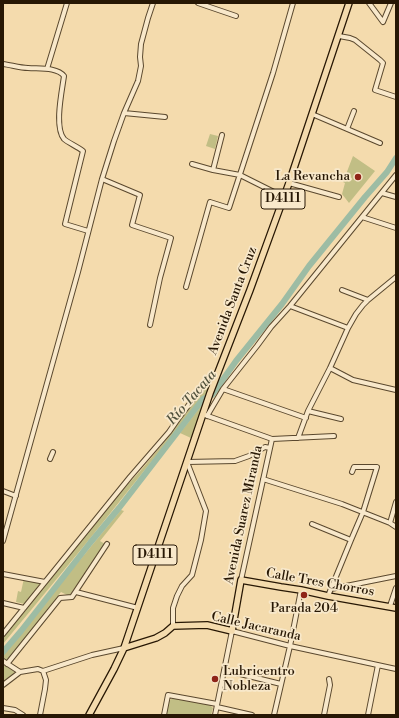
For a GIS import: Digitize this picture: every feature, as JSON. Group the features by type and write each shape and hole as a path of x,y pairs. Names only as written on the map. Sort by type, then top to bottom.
{"main road":[{"name":"Avenida Santa Cruz","path":"89,715 124,648 187,462 205,415 207,402 289,183 349,3"},
{"name":"Calle Tres Chorros","path":"241,580 393,607"},
{"name":"Avenida Suarez Miranda","path":"232,631 241,580"},
{"name":"Calle Jacaranda","path":"173,626 207,625 232,631"},
{"path":"124,648 156,638 173,626"}],"street":[{"path":"47,69 67,3"},
{"path":"3,541 5,529 16,496 78,272 102,179 124,113 138,81 141,66 141,44 153,3"},
{"path":"198,3 236,16"},
{"path":"186,286 210,202 229,208 273,73 293,3"},
{"path":"369,3 383,22 390,3"},
{"path":"338,36 355,40 383,63 375,90 396,97"},
{"path":"3,64 27,68 47,69 61,73 64,76 59,112 59,127 64,139 82,151 65,224 88,231"},
{"path":"347,129 354,110"},
{"path":"124,113 165,117"},
{"path":"312,114 380,143"},
{"path":"213,170 222,136"},
{"path":"192,164 240,175 284,197"},
{"path":"272,439 205,415 223,389 271,327 290,306 396,175"},
{"path":"102,179 140,195 132,225 171,238 160,278 150,325"},
{"path":"289,183 339,197"},
{"path":"382,193 396,197"},
{"path":"362,217 396,228"},
{"path":"298,438 308,410 356,314 368,300 396,277"},
{"path":"342,290 368,300"},
{"path":"290,306 348,328"},
{"path":"330,368 353,380 396,390"},
{"path":"3,634 130,477 169,432 207,381"},
{"path":"223,389 306,418"},
{"path":"308,410 341,419"},
{"name":"Avenida Suarez Miranda","path":"241,580 272,439 334,436"},
{"path":"173,626 173,608 182,586 192,575 201,540 206,511 187,462 235,461 249,456 264,447 270,448"},
{"path":"50,459 53,452"},
{"path":"328,596 363,512 377,467 354,467 352,472"},
{"path":"263,479 342,504 390,523 396,527"},
{"path":"3,491 16,496"},
{"path":"390,523 396,502"},
{"path":"312,524 351,540"},
{"path":"7,664 60,598 72,596 76,592 107,544"},
{"path":"3,574 45,582"},
{"path":"331,589 396,576"},
{"path":"393,607 396,588"},
{"path":"274,715 301,590"},
{"path":"76,592 138,608"},
{"path":"3,603 24,608"},
{"name":"Avenida Suarez Miranda","path":"215,715 232,631"},
{"name":"Calle Jacaranda","path":"232,631 290,646 396,669"},
{"path":"3,685 20,672 38,670 43,671 92,655 124,648"},
{"path":"3,661 20,672"},
{"path":"368,715 378,665"},
{"path":"224,670 281,684"},
{"path":"40,715 46,680 43,671"},
{"path":"324,715 330,685 329,679"},
{"path":"164,715 168,695 217,705 252,715"},
{"path":"3,708 15,710 23,715"}],"shaded area":[{"path":"210,134 218,136 215,149 206,146"},
{"name":"La Revancha","path":"353,156 375,171 349,203 342,194 345,183 343,182"},
{"path":"207,383 211,384 206,397 203,397 88,541 3,644 3,636 114,500 171,434 179,420"},
{"path":"205,401 191,438 180,433"},
{"path":"121,510 124,511 100,541 105,544 69,596 61,592 7,661 3,658 3,654"},
{"path":"24,578 41,582 25,604 16,602 18,591 21,592"},
{"path":"3,664 15,672 3,682"},
{"path":"173,698 210,705 213,708 211,715 166,715 169,701"}],"waterway":[{"name":"Río Tacata","path":"3,652 119,508 203,399 212,395 236,361 282,304 309,266 387,172 396,158"}],"place":[{"name":"La Revancha","path":"358,177"},
{"name":"Parada 204","path":"304,595"},
{"name":"Lubricentro Nobleza","path":"215,679"}]}
